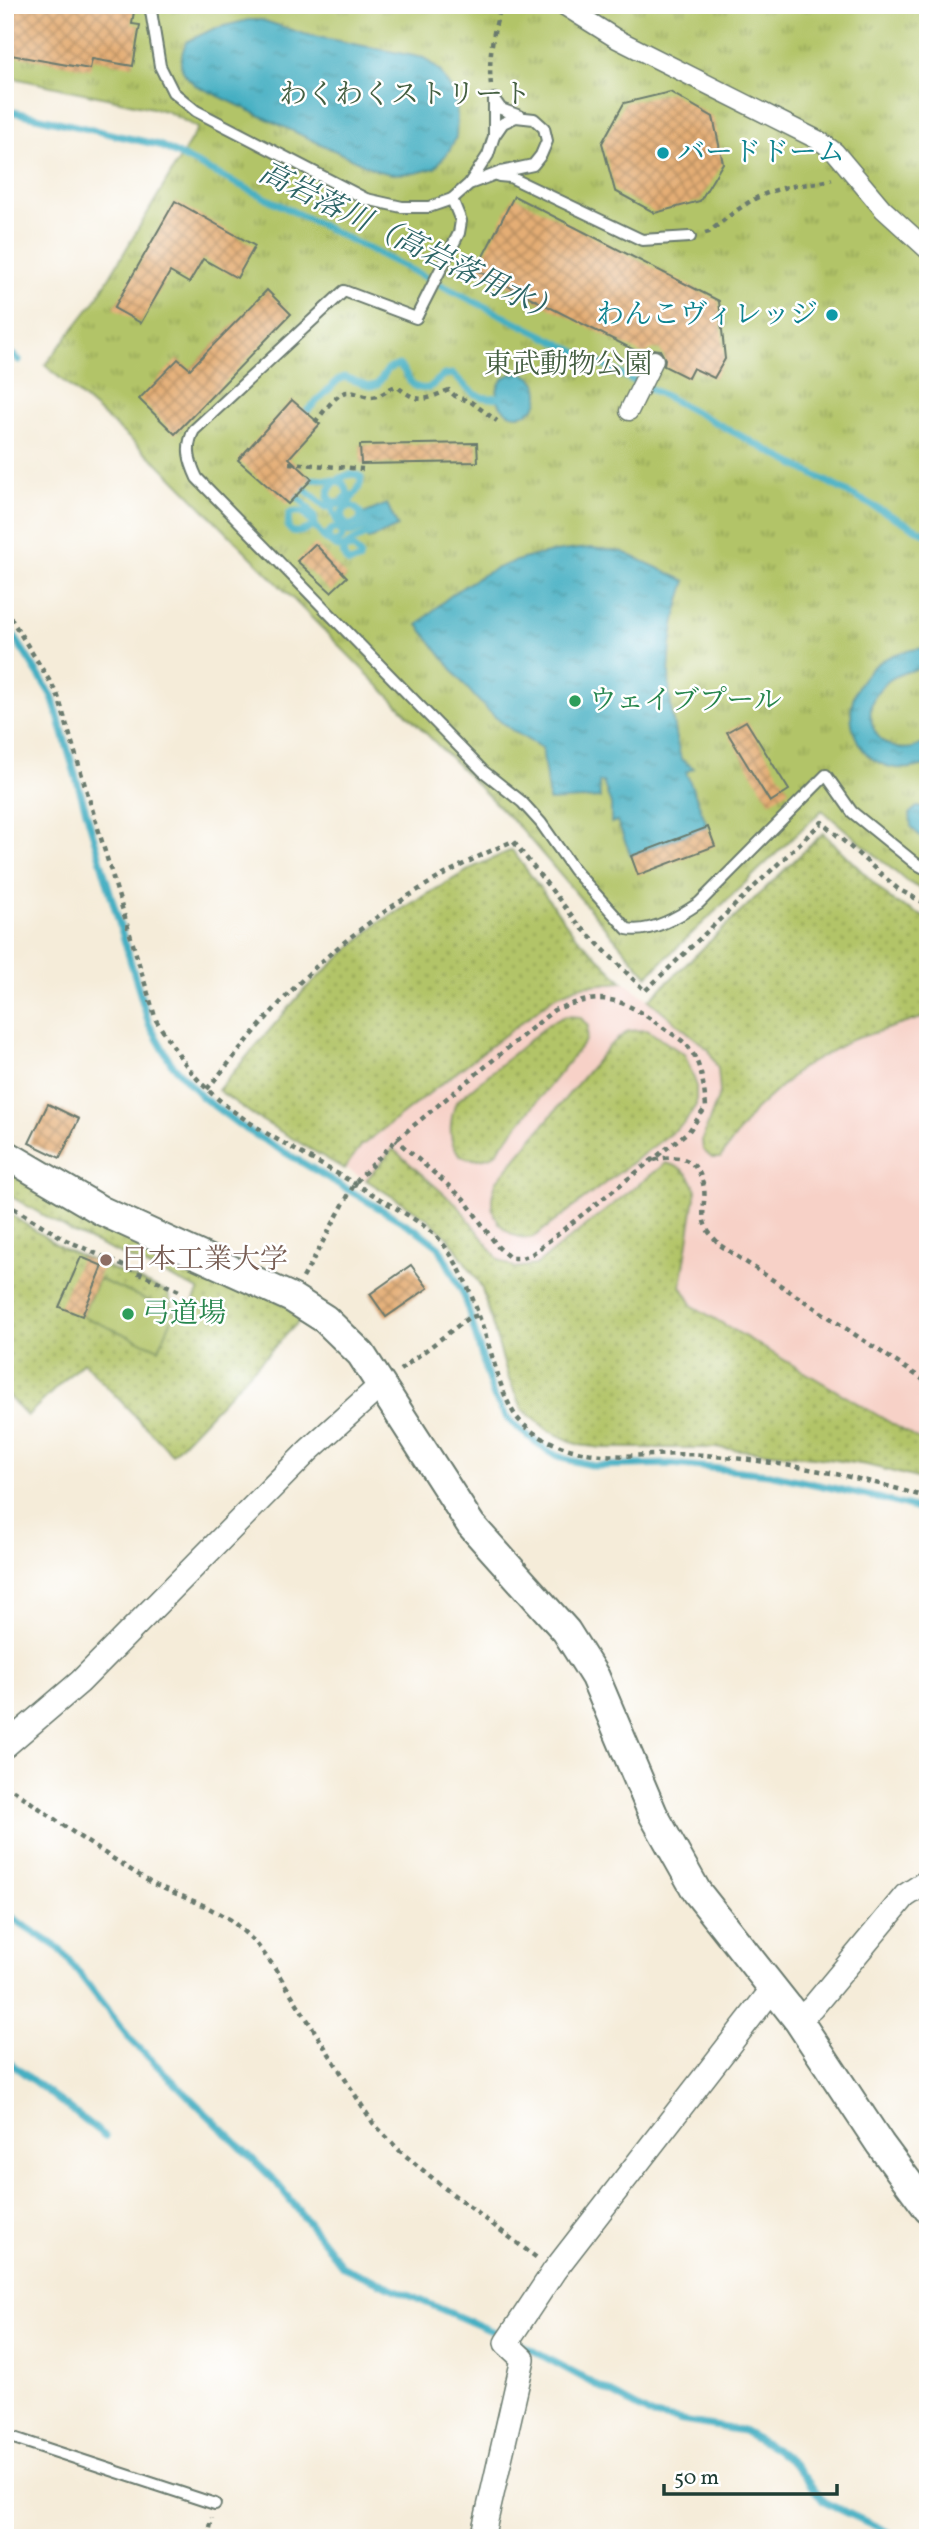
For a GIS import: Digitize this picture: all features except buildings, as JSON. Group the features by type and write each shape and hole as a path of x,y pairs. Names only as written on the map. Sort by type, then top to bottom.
{"street":[{"path":"563,5 617,39 820,141 835,152 883,209 928,250"},
{"path":"629,411 653,360"},
{"path":"5,1154 102,1211 292,1298 326,1319 390,1378 471,1525 566,1631 595,1677 653,1814 691,1881 798,2020 880,2144 928,2209"},
{"path":"5,1746 80,1682 309,1450 390,1378"},
{"path":"798,2020 812,2008 905,1896 928,1881"},
{"path":"482,2538 523,2359 506,2343 554,2271 774,1987"}],"lane":[{"path":"150,5 160,66 173,92 196,111 366,199 402,207 429,206 452,199 470,184 503,123 516,117 534,119"},
{"path":"494,99 501,109 534,119 544,128 547,141 534,170 533,179 536,188 544,194"},
{"path":"494,99 494,136"},
{"path":"470,184 533,165 541,155"},
{"path":"486,178 501,175 510,177 642,240 690,237"},
{"path":"452,199 461,221 459,233 416,318 344,291 194,430 188,448 189,462 197,478 483,771 522,802 541,823 574,870 627,929 638,931 649,927 682,914 699,902 826,775 852,811 915,863 928,870"},
{"path":"5,2435 215,2504"}],"path":[{"path":"494,99 490,67 502,5"},
{"path":"690,237 709,232 735,209 760,195 785,187 830,180 848,168"},
{"path":"315,422 343,393 352,392 374,397 396,386 412,396 426,400 449,390 497,421"},
{"path":"289,464 363,468"},
{"path":"5,609 57,693 156,1020 177,1053 207,1089 251,1122 423,1226 443,1244 471,1293 500,1383 515,1415 539,1436 557,1445 599,1455 702,1455 758,1462 846,1478 928,1498"},
{"path":"207,1089 299,983 374,918 471,859 513,841 580,926 645,991 822,822 898,889 928,905"},
{"path":"292,1298 355,1183 396,1140 554,1010 581,1000 608,999 631,1005 690,1047 703,1077 706,1107 689,1131 532,1254 510,1258 498,1247 464,1199 396,1140"},
{"path":"650,1161 670,1156 685,1158 697,1169 704,1189 702,1209 706,1227 720,1245 928,1383"},
{"path":"5,1203 66,1240 179,1291"},
{"path":"390,1378 468,1318 479,1315"},
{"path":"5,1784 84,1840 153,1884 231,1920 255,1942 272,1964 373,2123 400,2151 442,2186 554,2271"}],"shaded area":[{"path":"823,833 891,900 928,919 928,1481 867,1465 814,1457 720,1448 602,1448 579,1445 549,1431 522,1409 508,1377 481,1286 450,1240 428,1219 256,1117 218,1090 305,989 378,923 474,867 512,850 574,934 623,981 649,1000"}],"green space":[{"name":"東武動物公園","path":"5,5 928,5 928,893 906,881 822,810 647,976 521,829 159,464 45,365 96,300 198,128 166,111 5,76"},
{"path":"823,833 891,900 928,919 928,1016 851,1040 800,1069 755,1110 720,1158 712,1158 703,1150 702,1140 720,1092 718,1069 709,1050 649,1000"},
{"path":"512,850 574,934 623,982 580,986 554,997 361,1146 344,1169 256,1117 218,1090 305,989 378,923 474,867"},
{"path":"566,1016 580,1017 588,1026 586,1040 494,1155 480,1159 460,1154 451,1138 452,1115 456,1102 551,1022"},
{"path":"647,1030 685,1055 696,1084 696,1105 684,1123 534,1237 526,1238 511,1233 495,1215 492,1197 496,1182 608,1047 628,1031"},
{"path":"393,1149 459,1207 499,1260 515,1268 536,1265 666,1163 681,1169 688,1175 696,1190 681,1286 693,1306 928,1445 928,1481 867,1465 814,1457 720,1448 602,1448 579,1445 549,1431 522,1409 508,1377 481,1286 450,1240 428,1219 366,1180"},
{"name":"日本工業大学","path":"5,1166 305,1315 172,1454 83,1362 27,1416 5,1393 5,1211 64,1249 167,1292 175,1312 186,1317 199,1290 74,1233 5,1193"},
{"name":"弓道場","path":"98,1279 175,1312 159,1349 82,1316"}],"water":[{"path":"248,20 262,20 304,34 424,58 440,71 455,96 456,137 449,151 435,168 416,173 392,174 378,171 195,85 185,75 181,66 186,42 213,29"},
{"path":"518,373 533,379 539,394 533,409 518,415 503,409 497,394 503,379"},
{"path":"387,504 398,527 368,540 358,516"},
{"name":"ウェイブプール","path":"592,548 623,552 686,581 674,625 669,669 670,691 675,736 681,759 694,768 686,772 708,827 631,856 617,821 611,823 611,805 603,782 599,782 600,798 549,801 542,748 509,728 480,703 418,625 457,591 497,568 542,554"},
{"path":"928,648 928,668 899,675 881,688 872,704 871,721 878,736 890,746 908,749 928,741 928,764 897,768 874,760 858,742 852,720 854,695 868,673 892,656"},
{"path":"917,807 928,807 928,844 911,827 910,813"}],"waterway":[{"name":"高岩落川（高岩落用水）","path":"5,110 159,145 669,398 928,535"},
{"path":"5,349 19,360"},
{"path":"306,412 344,377 370,386 377,385 388,369 399,365 417,387 429,388 444,375 453,374 478,395 498,397"},
{"path":"307,479 334,480 343,483 348,493 342,502 336,503 328,495 332,485 336,481 341,478 346,475 361,477 359,488 346,507 343,512 342,518 347,526 358,523 361,518 360,512 352,506 348,507 344,509 342,512 341,518 347,527 368,519"},
{"path":"301,486 326,507 340,504"},
{"path":"290,490 309,510 315,521 313,525 308,529 291,531 288,527 289,514 294,512 303,512 326,540 333,543 341,540 343,535 339,529 332,529 328,534 329,539 331,543 337,547 345,548 349,548 354,548 360,555 359,560 349,563 343,552 346,547 373,532"},
{"path":"328,498 340,529 351,533 369,526"},
{"path":"5,622 52,696 149,1024 171,1063 202,1097 242,1127 418,1231 439,1247 464,1295 493,1395 512,1423 547,1451 565,1459 595,1466 672,1464 769,1474 928,1512"},
{"path":"5,1913 60,1949 131,2040 276,2182 343,2267 506,2337"},
{"path":"5,2059 105,2136"},
{"path":"517,2342 653,2416 743,2431 774,2448 795,2465 824,2502 901,2538"}],"place":[{"name":"バードドーム","path":"663,153"},
{"name":"わんこヴィレッジ","path":"832,315"},
{"name":"ウェイブプール","path":"575,701"},
{"name":"日本工業大学","path":"106,1260"},
{"name":"弓道場","path":"128,1314"}],"park label":[{"name":"わくわくストリート","path":"405,95"}]}
